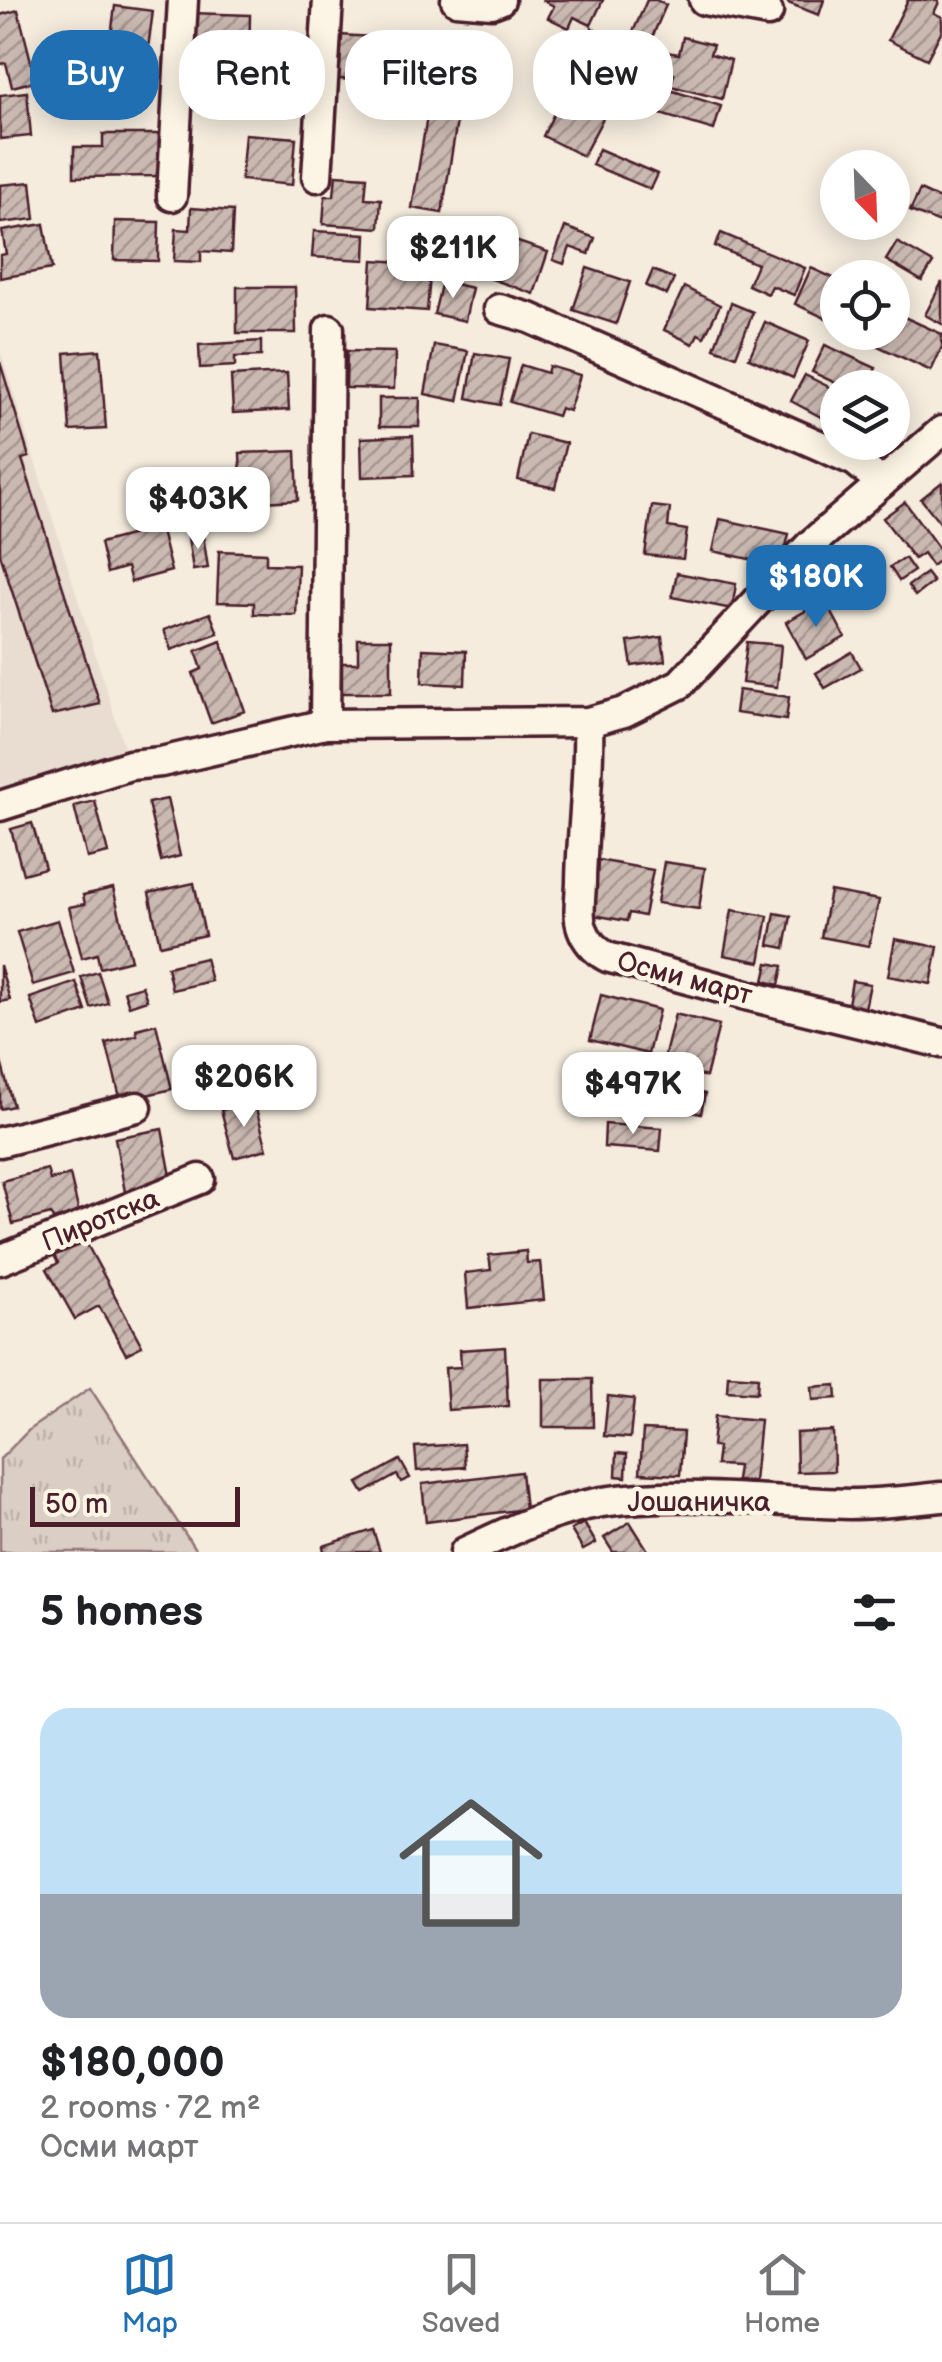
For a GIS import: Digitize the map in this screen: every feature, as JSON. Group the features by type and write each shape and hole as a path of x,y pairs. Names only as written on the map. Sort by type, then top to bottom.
{"street":[{"path":"172,196 183,0"},
{"path":"317,177 328,0"},
{"path":"456,0 500,0"},
{"path":"704,0 768,12"},
{"path":"499,308 530,318 855,462 882,484"},
{"path":"325,724 329,329"},
{"path":"0,806 130,766 325,724 588,722 624,712 680,684 810,545 942,431"},
{"name":"Осми март","path":"588,722 580,924 597,951 732,991 942,1043"},
{"path":"0,1142 137,1107"},
{"name":"Пиротска","path":"0,1260 200,1179"},
{"name":"Јошаничка","path":"465,1552 527,1523 600,1502 676,1495 853,1504 942,1498"}],"shaded area":[{"path":"0,350 130,765 0,806"}],"green space":[{"path":"90,1388 197,1552 0,1552 0,1459 30,1429"}],"building":[{"path":"542,0 603,0 591,25 574,17 569,28 548,18 554,6"},
{"path":"647,0 666,5 655,30 634,30"},
{"path":"824,0 819,15 788,3"},
{"path":"908,0 939,2 934,13 942,17 942,30 927,59 888,40"},
{"path":"115,6 153,11 150,30 112,30"},
{"path":"18,10 30,57 30,82 12,87 6,63 0,64 0,15"},
{"path":"190,13 250,15 250,30 190,30"},
{"path":"339,35 345,35 345,79 337,79"},
{"path":"683,37 713,45 710,54 731,60 722,99 673,87 673,53 679,54"},
{"path":"673,91 721,106 714,130 673,118"},
{"path":"27,92 31,136 0,139 0,95"},
{"path":"426,120 457,120 442,213 412,208"},
{"path":"551,120 602,120 583,156 543,136"},
{"path":"103,134 159,134 159,176 74,177 74,147 103,147"},
{"path":"245,134 296,138 292,185 241,180"},
{"path":"599,149 657,174 650,189 592,165"},
{"path":"336,175 367,177 365,198 381,199 379,228 323,224 325,196 334,196"},
{"path":"31,182 35,219 0,223 0,185"},
{"path":"920,190 942,200 940,223 910,211"},
{"path":"191,208 233,211 231,253 201,251 201,262 174,261 176,229 190,230"},
{"path":"115,221 159,222 158,261 114,260"},
{"path":"44,224 52,269 0,278 0,255 6,254 2,231"},
{"path":"565,227 595,238 589,254 570,247 564,264 553,260"},
{"path":"314,231 366,234 365,260 312,257"},
{"path":"721,233 805,268 794,295 772,286 768,294 748,285 757,264 715,246"},
{"path":"500,236 548,252 534,294 486,277"},
{"path":"897,242 933,263 922,281 910,274 910,260 886,260"},
{"path":"373,260 431,264 427,311 370,307"},
{"path":"587,268 630,282 616,324 573,310"},
{"path":"811,268 820,272 820,316 795,304"},
{"path":"653,270 674,279 667,295 646,286"},
{"path":"442,281 472,288 465,321 434,314"},
{"path":"942,282 942,324 925,315"},
{"path":"237,287 295,287 296,333 237,333"},
{"path":"684,287 720,305 704,337 698,334 693,344 664,330"},
{"path":"731,303 753,312 736,356 714,348"},
{"path":"910,320 942,334 942,347 931,371 886,350 910,350"},
{"path":"765,322 809,341 793,378 749,358"},
{"path":"261,341 261,356 235,357 235,366 200,368 199,345"},
{"path":"434,345 468,351 458,401 425,394"},
{"path":"100,350 106,429 70,431 65,353"},
{"path":"823,350 836,350 876,368 820,370 820,376 812,372"},
{"path":"347,351 395,352 394,389 346,388"},
{"path":"475,353 509,359 500,405 467,398"},
{"path":"0,362 29,457 22,459 100,704 52,715 0,554"},
{"path":"521,365 547,373 549,366 580,375 569,411 560,408 557,416 510,402"},
{"path":"287,373 289,410 233,413 231,376"},
{"path":"805,375 820,382 820,416 791,401"},
{"path":"379,398 420,398 419,427 379,427"},
{"path":"528,434 566,443 555,488 518,480"},
{"path":"413,436 414,475 362,477 361,438"},
{"path":"296,451 298,500 242,503 240,453"},
{"path":"942,482 942,525 921,499"},
{"path":"905,502 942,553 942,558 932,566 923,553 914,559 883,518"},
{"path":"652,506 670,508 668,527 687,530 683,559 645,555"},
{"path":"720,519 789,534 781,566 713,551"},
{"path":"160,527 171,571 131,582 127,567 107,573 100,543"},
{"path":"203,535 208,568 193,570 188,537"},
{"path":"219,551 266,553 266,564 298,565 296,615 254,614 254,603 217,602"},
{"path":"905,558 914,571 899,581 890,567"},
{"path":"677,573 736,584 732,609 672,597"},
{"path":"926,573 933,582 915,596 908,586"},
{"path":"825,600 845,637 806,659 786,622"},
{"path":"210,613 218,633 171,650 164,630"},
{"path":"662,637 665,661 632,666 628,642"},
{"path":"358,639 391,639 391,693 342,693 342,663 358,663"},
{"path":"221,641 245,711 211,723 193,673 202,669 196,651"},
{"path":"747,642 781,645 777,687 742,683"},
{"path":"423,649 466,651 465,685 422,683"},
{"path":"852,652 861,668 825,688 816,673"},
{"path":"738,690 789,697 786,720 735,713"},
{"path":"167,799 180,856 161,861 148,803"},
{"path":"95,801 108,853 87,858 74,806"},
{"path":"32,823 45,868 23,874 11,829"},
{"path":"598,860 653,870 644,916 629,913 627,921 588,914"},
{"path":"664,862 705,868 699,909 657,903"},
{"path":"194,883 205,935 160,945 149,893"},
{"path":"113,888 131,960 100,968 97,954 82,958 69,907 85,904 83,895"},
{"path":"830,891 879,900 869,946 821,937"},
{"path":"732,910 768,916 760,962 724,955"},
{"path":"775,913 791,916 785,948 769,945"},
{"path":"58,920 74,973 33,985 17,932"},
{"path":"895,939 938,947 931,984 888,976"},
{"path":"205,958 211,981 172,990 167,967"},
{"path":"768,963 783,966 779,985 764,981"},
{"path":"0,965 10,1000 0,1002"},
{"path":"98,972 108,1003 91,1008 81,977"},
{"path":"852,981 870,984 864,1013 847,1010"},
{"path":"76,982 86,1011 40,1027 30,998"},
{"path":"142,986 147,1000 129,1006 124,991"},
{"path":"601,995 659,1010 648,1054 590,1040"},
{"path":"675,1014 719,1025 706,1077 692,1073 688,1087 659,1079"},
{"path":"156,1024 172,1089 121,1101 106,1043 137,1035 136,1029"},
{"path":"0,1058 13,1106 0,1109"},
{"path":"659,1084 705,1094 701,1114 655,1104"},
{"path":"254,1101 267,1149 234,1158 221,1110"},
{"path":"605,1124 662,1128 660,1151 604,1147"},
{"path":"162,1129 171,1176 158,1179 159,1185 125,1192 115,1138"},
{"path":"47,1169 50,1180 70,1175 79,1213 53,1220 51,1214 13,1224 2,1181"},
{"path":"83,1237 142,1346 126,1354 99,1306 75,1319 47,1269 58,1263 53,1253"},
{"path":"526,1251 527,1263 540,1262 544,1300 468,1308 465,1273 491,1270 489,1255"},
{"path":"505,1347 508,1406 448,1410 445,1368 461,1367 460,1350"},
{"path":"728,1375 758,1377 757,1393 727,1391"},
{"path":"543,1379 592,1379 593,1427 543,1427"},
{"path":"836,1385 837,1398 813,1400 812,1387"},
{"path":"608,1396 634,1399 630,1438 604,1436"},
{"path":"715,1416 760,1420 754,1482 736,1481 738,1466 716,1465 718,1447 712,1446"},
{"path":"643,1430 683,1432 680,1475 640,1473"},
{"path":"833,1431 834,1471 797,1472 796,1433"},
{"path":"463,1444 465,1467 417,1471 415,1447"},
{"path":"617,1453 627,1454 626,1477 616,1476"},
{"path":"400,1460 410,1478 401,1482 397,1475 364,1493 358,1483"},
{"path":"521,1472 525,1509 426,1522 422,1484"},
{"path":"630,1522 649,1552 613,1552 604,1538"},
{"path":"584,1523 596,1543 583,1550 571,1530"},
{"path":"373,1530 380,1552 324,1552 323,1546"}]}
